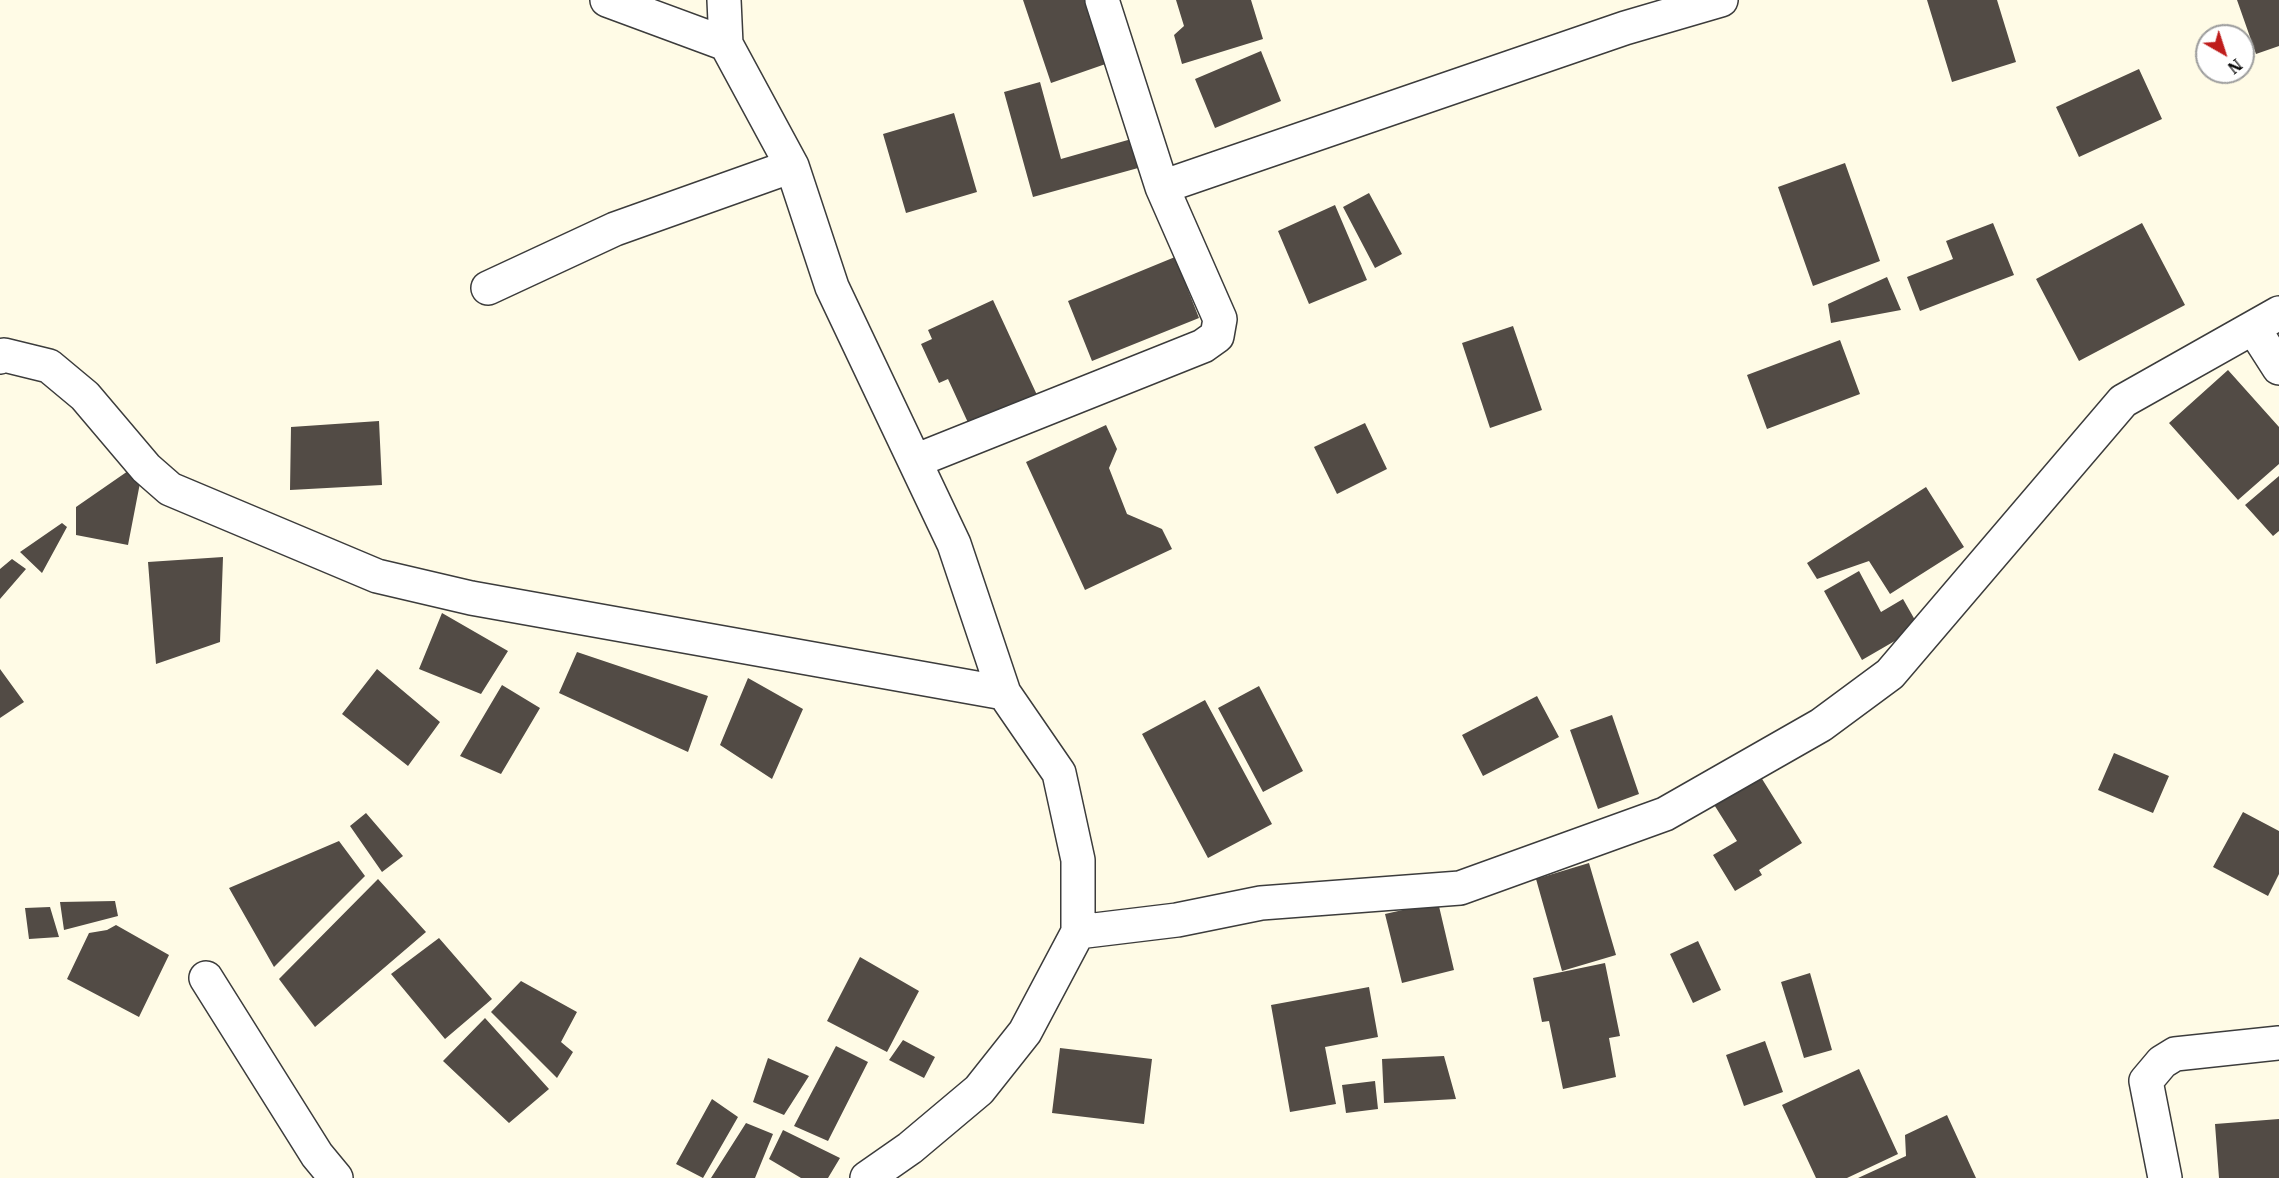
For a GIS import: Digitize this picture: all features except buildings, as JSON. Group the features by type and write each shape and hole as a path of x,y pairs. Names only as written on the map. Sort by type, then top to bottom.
{"street":[{"path":"607,0 726,44"},
{"path":"724,0 726,44 792,166 832,287 954,544 1004,693 1059,773 1078,860 1078,932 1025,1032 979,1090 910,1148 867,1178"},
{"path":"915,460 1203,346 1217,336 1220,319 1162,187 1102,0"},
{"path":"1162,187 1614,32 1721,0"},
{"path":"488,288 615,229 792,166"},
{"path":"1078,932 1177,920 1261,903 1460,888 1665,814 1821,725 1890,674 2123,401 2267,321 2279,368"},
{"path":"1,352 49,366 85,396 146,468 170,489 377,576 471,598 1004,693"},
{"path":"206,978 317,1155 336,1178"},
{"path":"2165,1178 2146,1080 2162,1062 2175,1054 2279,1043"}]}
